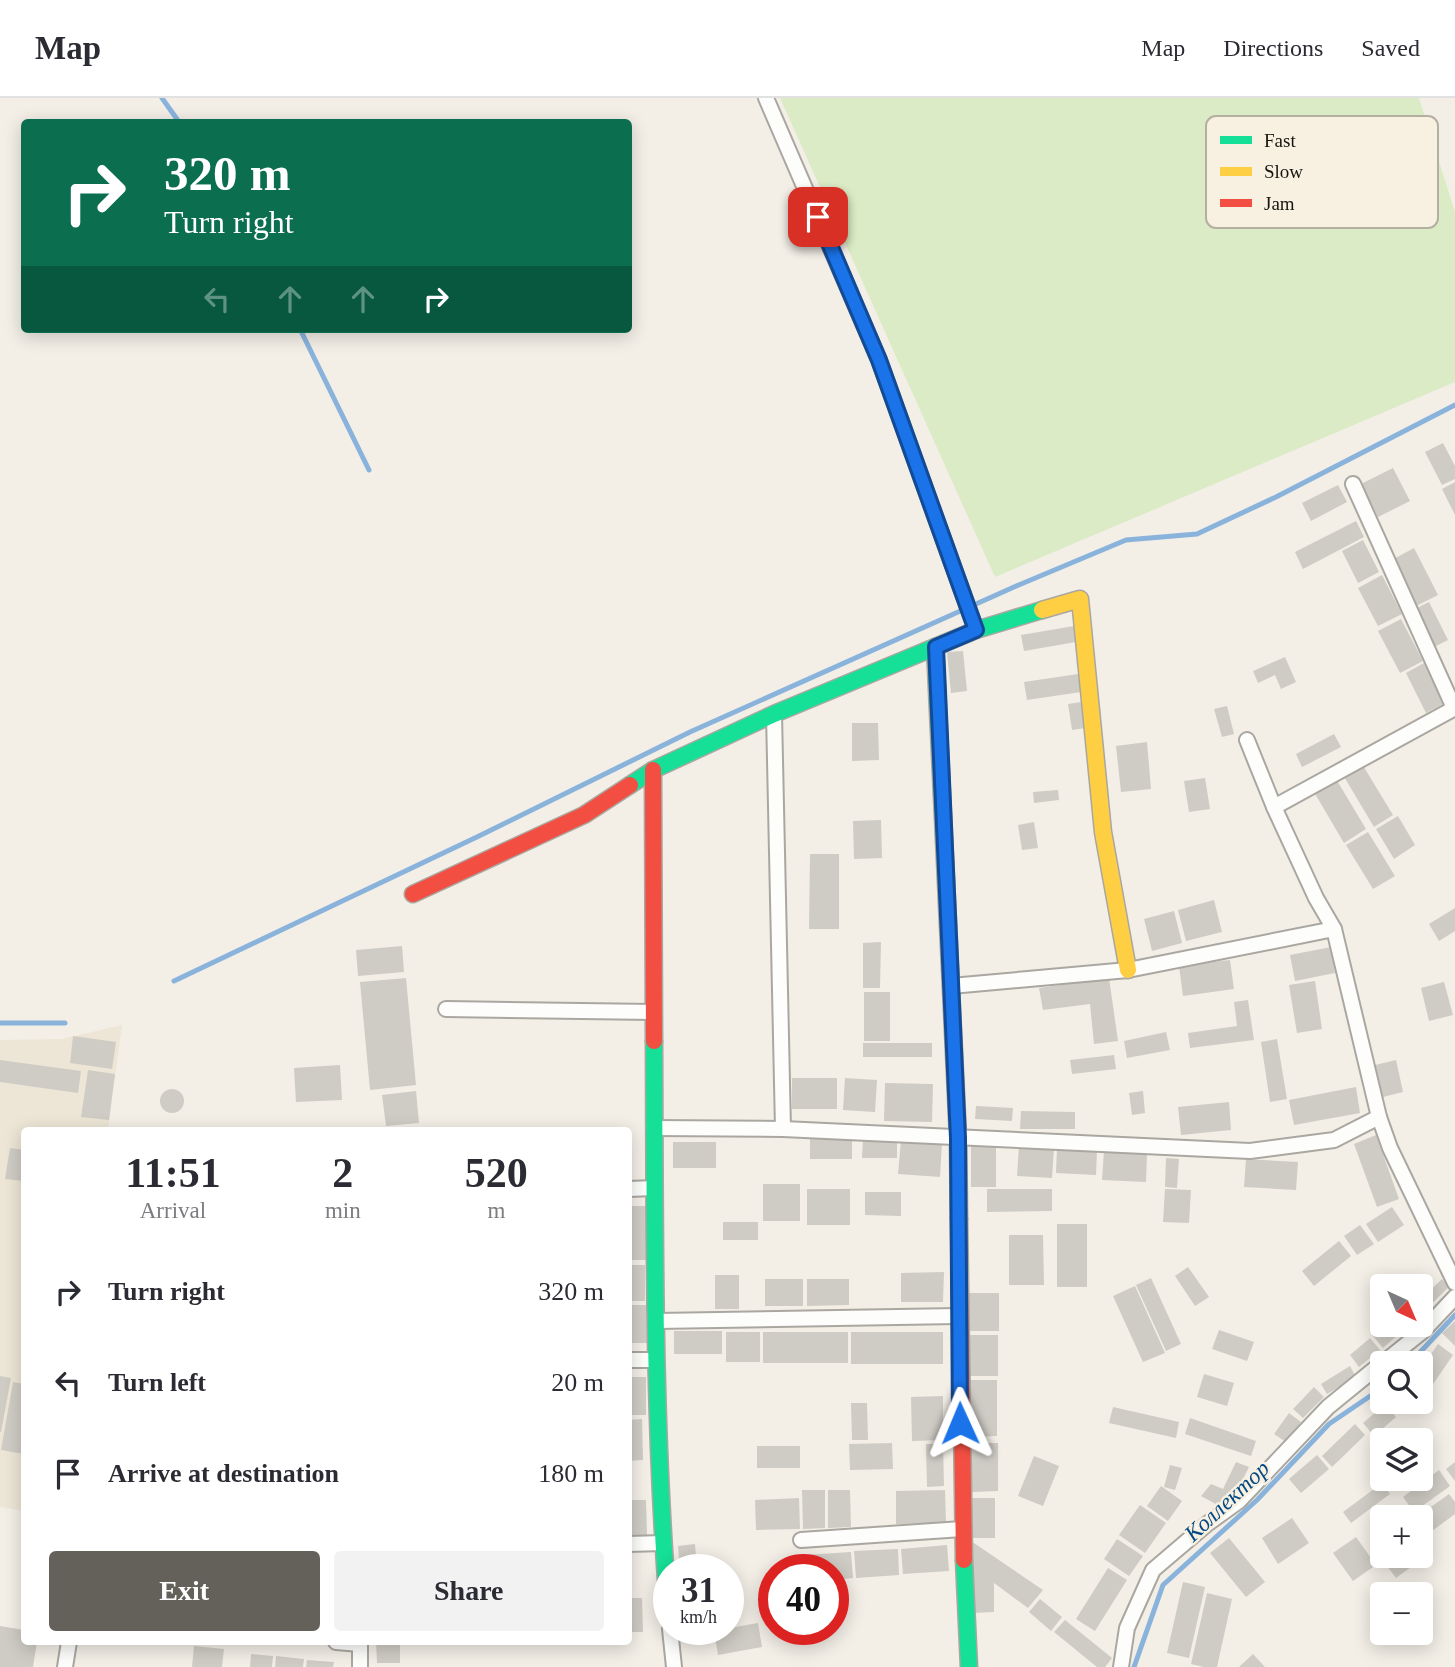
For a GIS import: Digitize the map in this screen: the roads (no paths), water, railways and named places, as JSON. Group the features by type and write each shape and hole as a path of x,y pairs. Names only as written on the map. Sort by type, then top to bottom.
{"street":[{"path":"766,98 879,360 970,615"},
{"path":"1274,807 1455,708 1353,484"},
{"path":"413,894 584,815 653,770 774,714 936,647 970,615 1080,599 1104,832 1128,970"},
{"path":"936,647 958,1138 962,1529 970,1667"},
{"path":"774,714 783,1129"},
{"path":"1247,740 1274,807 1316,898 1334,929 1380,1117 1390,1147 1455,1283"},
{"path":"653,770 656,1360 664,1554"},
{"path":"951,986 1128,970 1334,929"},
{"path":"446,1009 654,1012"},
{"path":"654,1128 783,1129 1250,1151 1334,1140 1380,1117"},
{"path":"632,1189 655,1188"},
{"path":"1398,1351 1423,1331 1455,1297"},
{"path":"657,1321 958,1316"},
{"path":"632,1360 656,1360"},
{"path":"1121,1667 1127,1628 1153,1570 1239,1501 1328,1407 1370,1373"},
{"path":"801,1540 962,1529"},
{"path":"632,1544 663,1543"},
{"path":"65,1667 69,1645"},
{"path":"360,1645 360,1667"},
{"path":"672,1645 674,1667"}],"waterway":[{"path":"162,98 177,119"},
{"path":"302,333 369,470"},
{"path":"174,981 690,732 1014,587 1126,540 1197,534 1276,497 1455,405"},
{"path":"0,1023 65,1023"},
{"name":"Коллектор","path":"1421,1351 1455,1315"},
{"name":"Коллектор","path":"1134,1667 1163,1585 1257,1500 1329,1424 1370,1396"}]}
